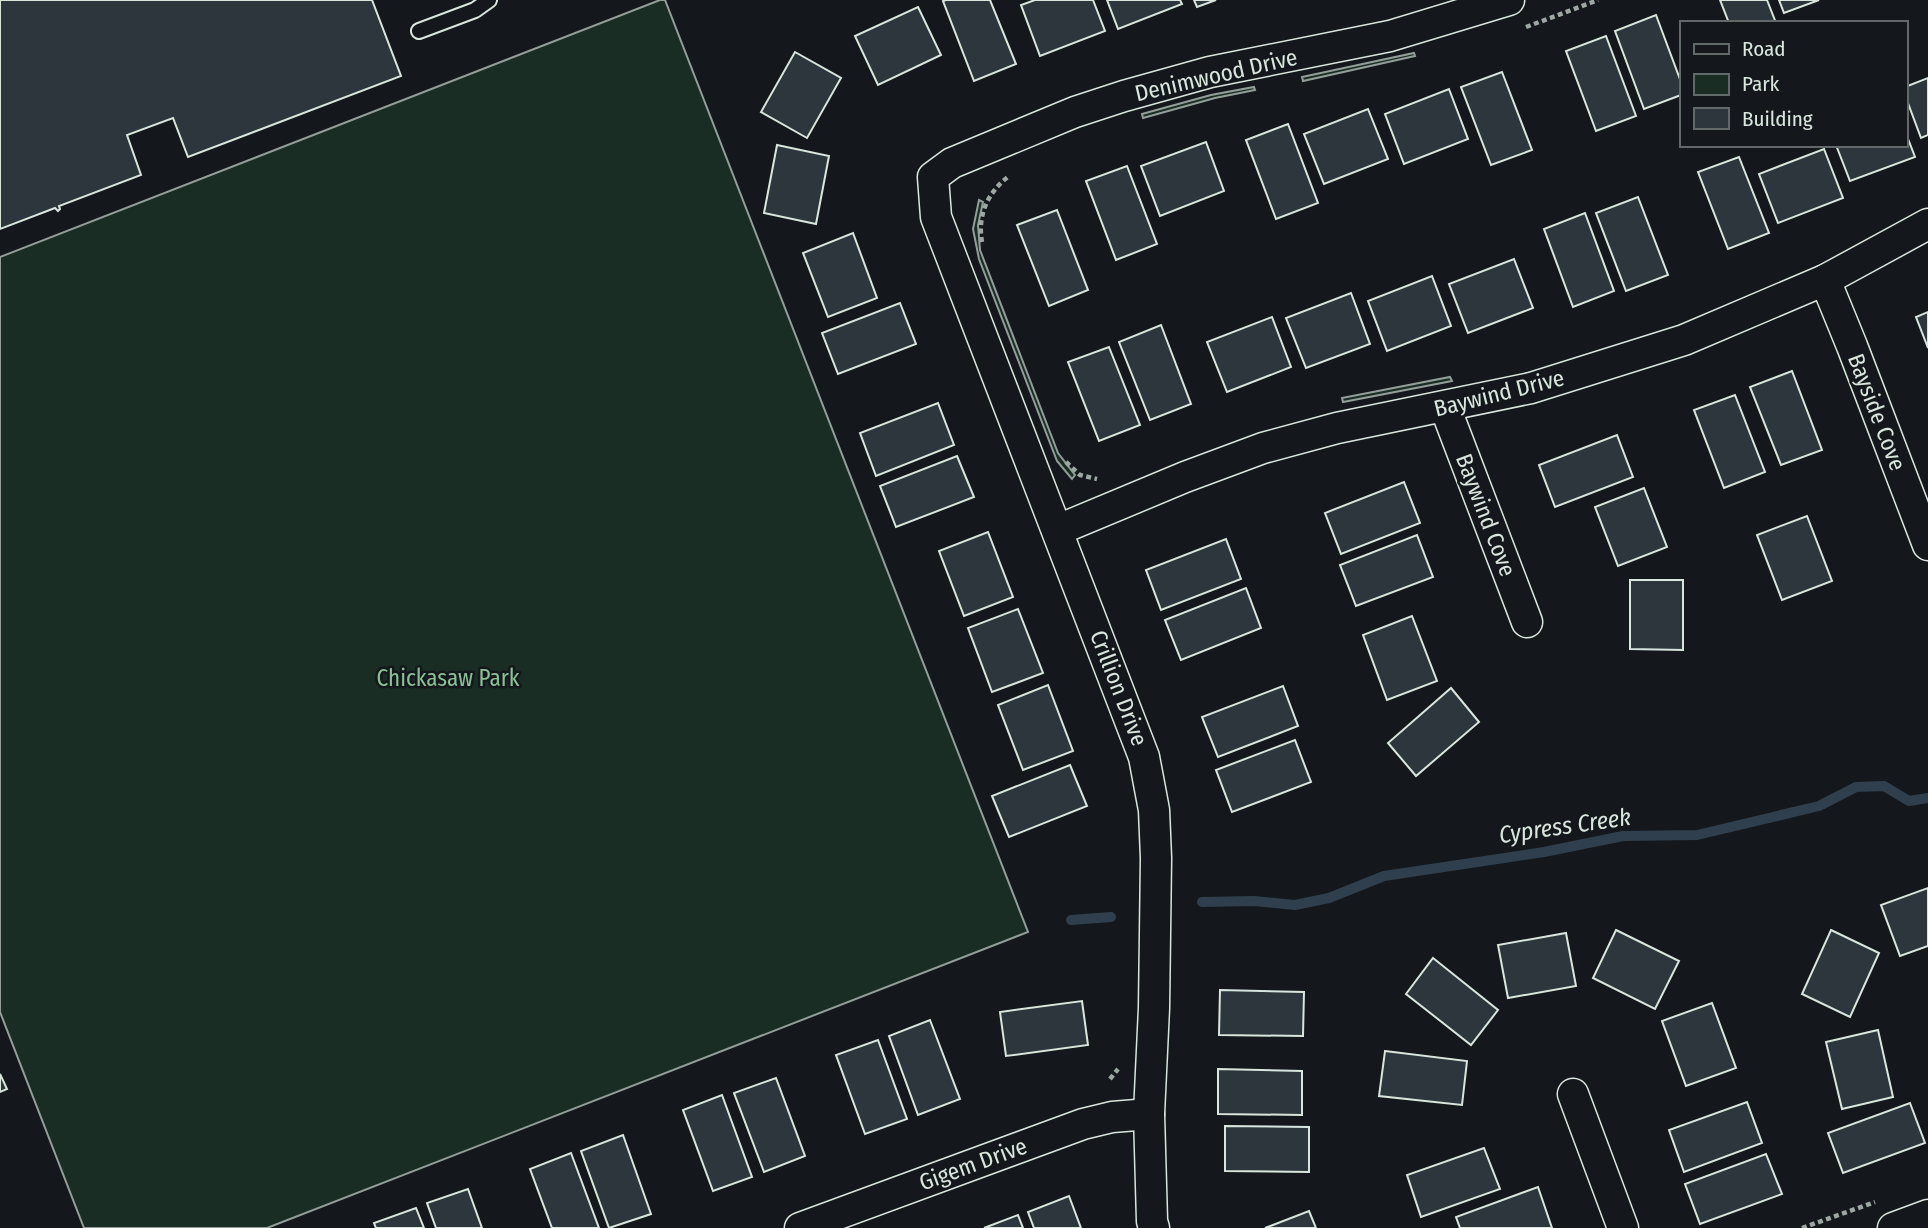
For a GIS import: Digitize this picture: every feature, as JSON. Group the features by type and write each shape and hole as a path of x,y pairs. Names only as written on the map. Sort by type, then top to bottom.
{"street":[{"name":"Denimwood Drive","path":"933,177 952,163 1075,112 1124,96 1220,70 1377,39 1509,0"},
{"name":"Crillion Drive","path":"933,177 936,217 1144,757 1154,810 1156,942 1149,1114 1154,1228"},
{"name":"Baywind Drive","path":"1058,530 1197,472 1263,448 1337,428 1531,388 1656,350 1737,319 1825,280 1928,224"},
{"name":"Bayside Cove","path":"1825,280 1928,545"},
{"name":"Baywind Cove","path":"1445,407 1527,622"},
{"path":"1573,1094 1623,1228"},
{"name":"Gigem Drive","path":"800,1228 1083,1124 1112,1117 1149,1114"},
{"path":"1893,1228 1928,1215"}],"lane":[{"path":"419,31 475,10 489,0"}],"path":[{"path":"1519,29 1598,0"},
{"path":"983,248 980,225 988,200 1000,183 1016,171"},
{"path":"981,196 988,200"},
{"path":"1063,456 1080,475 1090,479 1106,478"},
{"path":"1075,484 1080,475"},
{"path":"1110,1079 1122,1061"},
{"path":"1802,1228 1877,1201"}],"green space":[{"name":"Chickasaw Park","path":"665,0 1028,932 267,1228 84,1228 0,1012 0,257"},
{"path":"1414,53 1415,56 1303,81 1302,77"},
{"path":"1254,87 1255,90 1143,118 1142,114 1211,95"},
{"path":"979,200 983,202 978,225 980,250 1058,453 1075,475 1072,479 1057,461 979,259 973,229"},
{"path":"1450,377 1452,381 1343,402 1342,398"}],"building":[{"path":"0,0 372,0 401,76 188,157 173,118 127,135 141,175 59,206 58,211 55,208 0,229"},
{"path":"990,0 1016,64 974,81 943,1"},
{"path":"1035,0 1093,0 1105,31 1040,56 1021,5"},
{"path":"1107,0 1180,0 1182,4 1118,29"},
{"path":"1194,0 1216,0 1197,7"},
{"path":"1720,0 1767,0 1775,21 1728,21"},
{"path":"1779,0 1819,0 1784,13"},
{"path":"918,7 941,55 878,85 855,36"},
{"path":"1656,15 1680,79 1680,95 1644,109 1615,31"},
{"path":"1606,36 1636,116 1596,131 1566,51"},
{"path":"795,52 841,78 807,138 761,112"},
{"path":"1502,72 1532,150 1491,165 1461,87"},
{"path":"1928,78 1928,135 1921,138 1907,100 1907,86"},
{"path":"1449,89 1468,139 1404,164 1385,114"},
{"path":"1368,109 1388,159 1324,184 1304,134"},
{"path":"1288,124 1318,203 1276,219 1246,140"},
{"path":"1907,136 1915,157 1850,181 1837,147 1907,147"},
{"path":"1206,142 1224,191 1160,216 1141,166"},
{"path":"777,145 829,156 816,224 764,213"},
{"path":"1824,149 1843,198 1778,223 1759,174"},
{"path":"1739,157 1769,233 1728,249 1698,172"},
{"path":"1127,166 1157,244 1116,260 1086,181"},
{"path":"1638,197 1668,275 1626,291 1596,213"},
{"path":"1057,210 1088,290 1049,306 1017,225"},
{"path":"1585,213 1614,291 1573,307 1544,229"},
{"path":"853,233 877,298 828,317 803,253"},
{"path":"1514,259 1533,308 1468,333 1449,284"},
{"path":"1432,276 1451,326 1387,351 1368,301"},
{"path":"1351,293 1370,344 1306,368 1286,318"},
{"path":"900,303 916,344 838,374 822,333"},
{"path":"1928,312 1928,348 1916,317"},
{"path":"1272,317 1291,367 1227,392 1207,342"},
{"path":"1161,325 1191,404 1150,420 1119,342"},
{"path":"1109,347 1140,425 1099,441 1068,362"},
{"path":"1792,371 1822,450 1781,465 1750,387"},
{"path":"1735,395 1765,472 1724,488 1694,410"},
{"path":"938,403 954,445 876,476 860,433"},
{"path":"1617,435 1633,477 1555,507 1539,465"},
{"path":"957,456 974,497 896,527 880,486"},
{"path":"1404,482 1420,523 1341,554 1325,513"},
{"path":"1644,488 1667,547 1618,566 1595,507"},
{"path":"1807,516 1832,581 1782,600 1757,535"},
{"path":"988,532 1013,597 964,616 939,551"},
{"path":"1417,535 1433,577 1356,606 1340,565"},
{"path":"1226,539 1241,579 1161,610 1146,570"},
{"path":"1630,580 1683,580 1683,650 1630,649"},
{"path":"1246,588 1261,628 1181,660 1165,620"},
{"path":"1018,609 1043,673 992,692 968,628"},
{"path":"1412,616 1437,681 1387,700 1363,635"},
{"path":"1048,685 1073,751 1023,770 998,705"},
{"path":"1283,686 1298,726 1218,757 1202,717"},
{"path":"1451,688 1479,722 1416,776 1388,743"},
{"path":"1295,740 1311,782 1232,812 1216,770"},
{"path":"1070,765 1087,806 1009,837 992,796"},
{"path":"1928,888 1928,946 1900,956 1881,905"},
{"path":"1616,930 1679,961 1655,1009 1593,978"},
{"path":"1831,930 1879,953 1850,1017 1802,994"},
{"path":"1566,933 1576,986 1508,998 1498,945"},
{"path":"1433,958 1498,1010 1471,1045 1406,994"},
{"path":"1220,990 1304,992 1303,1036 1219,1035"},
{"path":"1082,1001 1088,1045 1006,1056 1000,1012"},
{"path":"1712,1003 1736,1068 1686,1086 1662,1021"},
{"path":"930,1020 960,1099 918,1115 889,1036"},
{"path":"1878,1030 1893,1097 1842,1109 1826,1042"},
{"path":"878,1040 907,1119 865,1134 836,1055"},
{"path":"1385,1051 1467,1061 1462,1105 1379,1096"},
{"path":"1218,1069 1302,1071 1302,1115 1218,1114"},
{"path":"0,1074 7,1089 0,1092"},
{"path":"776,1078 805,1156 764,1172 734,1093"},
{"path":"722,1095 752,1177 713,1191 683,1110"},
{"path":"1747,1102 1762,1143 1684,1172 1669,1130"},
{"path":"1910,1103 1925,1143 1843,1173 1828,1133"},
{"path":"1225,1126 1309,1127 1309,1172 1225,1171"},
{"path":"623,1135 651,1214 609,1228 581,1151"},
{"path":"1484,1148 1500,1189 1421,1217 1407,1175"},
{"path":"571,1153 599,1228 552,1228 530,1169"},
{"path":"1766,1154 1782,1194 1700,1224 1685,1184"},
{"path":"1538,1187 1552,1228 1460,1228 1456,1217"},
{"path":"468,1189 482,1228 436,1228 427,1203"},
{"path":"1069,1196 1081,1228 1034,1228 1028,1212"},
{"path":"416,1208 424,1228 376,1228 374,1223"},
{"path":"1309,1211 1316,1228 1265,1228"},
{"path":"1018,1215 1023,1228 984,1228"}],"waterway":[{"name":"Cypress Creek","path":"1202,902 1254,901 1295,905 1329,898 1384,876 1544,852 1623,836 1697,835 1819,806 1856,787 1884,786 1909,801 1928,798"},
{"name":"Cypress Creek","path":"1071,920 1111,917"}]}
